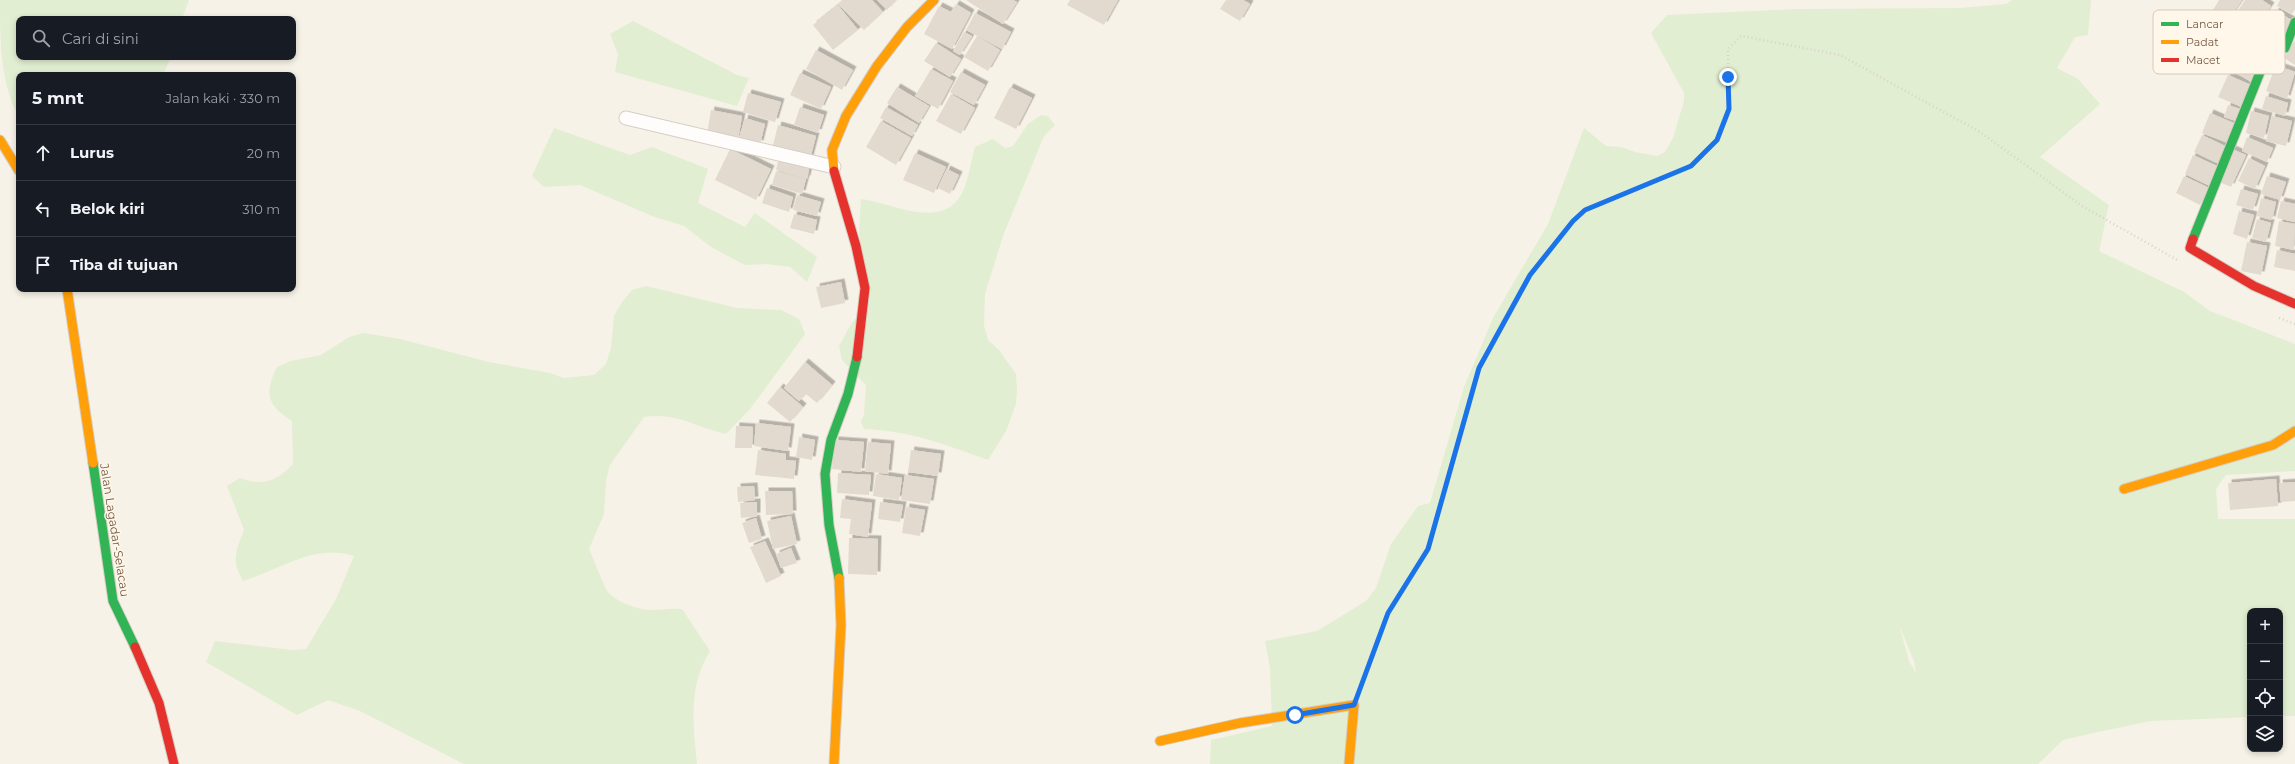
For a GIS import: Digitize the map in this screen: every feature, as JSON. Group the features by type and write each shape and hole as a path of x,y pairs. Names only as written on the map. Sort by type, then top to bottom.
{"street":[{"path":"834,764 841,625 839,576 829,525 825,474 831,440 848,394 859,347 865,288 856,246 835,179 832,150 846,116 876,66 908,27 934,0"},
{"path":"2285,48 2295,22"},
{"path":"2259,74 2190,248 2239,278 2295,304"},
{"path":"626,118 834,167"},
{"path":"0,140 16,166"},
{"name":"Jalan Lagadar-Selacau","path":"67,292 113,601 145,667 159,703 174,764"},
{"path":"2124,489 2273,445 2295,431"},
{"path":"1160,741 1240,723 1354,705 1349,764"}],"path":[{"path":"1354,705 1388,613 1428,549 1479,368 1530,275 1573,221 1585,210 1691,166 1717,140 1729,109 1728,49 1742,36 1840,55 1980,132 2082,206 2179,261"},
{"path":"2275,316 2295,324"}],"green space":[{"path":"0,0 189,0 183,16 16,16 16,60 170,60 164,72 16,72 16,110 8,90 2,61"},
{"path":"2012,0 2091,0 2088,35 2075,37 2057,68 2078,79 2100,104 2040,157 2109,205 2099,251 2184,292 2210,311 2295,344 2295,471 2226,475 2216,489 2218,519 2295,519 2295,716 2283,716 2283,608 2247,608 2247,717 2151,721 2093,733 2063,740 2038,764 1210,764 1211,740 1272,726 1270,668 1265,641 1317,631 1366,601 1376,588 1391,544 1418,506 1430,503 1464,387 1493,318 1548,224 1584,128 1606,146 1621,147 1635,152 1657,156 1665,152 1673,138 1684,101 1684,93 1651,33 1667,15 1798,9 1960,8 2006,4","holes":["1899,625 1914,661 1916,673 1909,661"]},
{"path":"633,21 737,75 749,78 737,106 615,72 618,54 610,34"},
{"path":"1041,115 1048,116 1055,125 1044,136 1003,236 985,294 984,326 988,340 999,350 1016,374 1016,404 1006,431 988,460 912,435 864,429 861,422 864,414 866,385 842,360 839,346 851,324 866,306 859,230 861,199 915,212 929,213 941,211 952,205 961,195 975,147 993,139 1005,148 1013,146 1028,124"},
{"path":"554,128 630,155 652,147 708,169 698,203 745,227 755,213 817,257 807,282 790,267 767,264 745,265 711,247 684,226 652,216 580,185 544,187 532,176"},
{"path":"646,286 737,308 781,310 799,319 805,334 750,409 726,434 676,418 656,416 644,417 610,465 606,480 604,514 589,549 606,590 612,596 628,605 639,608 650,610 682,609 710,651 703,664 695,692 694,734 697,764 464,764 360,711 328,700 297,715 206,662 215,641 292,650 306,649 336,599 354,556 339,553 311,555 243,581 239,574 236,556 244,530 227,486 240,478 256,482 269,481 281,475 293,464 292,421 277,410 270,398 269,392 277,367 291,361 321,355 349,337 364,333 400,339 489,362 550,373 564,378 594,375 606,364 611,348 614,316 622,302 632,290"}],"building":[{"path":"842,0 872,0 883,12 864,30 838,4"},
{"path":"877,0 896,0 887,10"},
{"path":"966,0 1013,0 1017,2 1003,24"},
{"path":"1070,0 1118,0 1104,25 1067,5"},
{"path":"1226,0 1243,0 1250,4 1240,21 1220,9"},
{"path":"2219,0 2242,0 2235,10 2213,10"},
{"path":"2245,0 2262,0 2271,6 2268,10 2238,10"},
{"path":"2280,0 2295,0 2295,9 2292,14 2277,6"},
{"path":"956,4 971,13 952,49 924,34 939,6 951,12"},
{"path":"838,5 858,30 833,50 813,25"},
{"path":"975,13 1011,32 1002,49 966,30"},
{"path":"2285,16 2293,21 2285,34"},
{"path":"964,32 972,36 960,55 953,51"},
{"path":"977,36 1000,50 988,71 964,57"},
{"path":"2295,40 2295,65 2285,59"},
{"path":"936,43 961,59 950,77 924,61"},
{"path":"816,50 853,70 842,90 806,69"},
{"path":"2285,68 2295,72 2287,99 2266,91 2273,74 2285,74"},
{"path":"931,69 953,81 938,109 915,96"},
{"path":"961,72 985,85 974,105 950,92"},
{"path":"800,73 831,87 821,109 790,95"},
{"path":"2238,74 2258,74 2253,83"},
{"path":"2228,75 2253,86 2244,108 2218,97"},
{"path":"897,87 929,106 919,123 887,103"},
{"path":"1010,87 1032,98 1016,129 994,118"},
{"path":"748,93 781,102 775,122 743,112"},
{"path":"951,94 975,108 961,134 936,121"},
{"path":"2266,96 2288,103 2285,116 2262,109"},
{"path":"2228,105 2243,110 2239,122 2224,117"},
{"path":"800,107 824,115 818,133 794,125"},
{"path":"886,107 918,125 912,136 880,118"},
{"path":"711,110 742,116 738,140 707,134"},
{"path":"2251,111 2269,116 2264,138 2246,133"},
{"path":"2210,113 2236,124 2228,143 2202,133"},
{"path":"2272,116 2292,121 2286,146 2266,141"},
{"path":"745,118 765,124 760,144 739,138"},
{"path":"881,121 911,138 896,165 866,147"},
{"path":"778,125 816,136 810,159 772,149"},
{"path":"2202,135 2227,147 2219,164 2194,152"},
{"path":"2247,137 2273,148 2267,162 2242,151"},
{"path":"730,149 771,169 756,200 715,180"},
{"path":"2232,149 2246,155 2231,187 2217,181"},
{"path":"915,153 946,167 934,193 903,180"},
{"path":"2193,155 2219,167 2210,186 2185,174"},
{"path":"779,156 810,164 807,179 776,170"},
{"path":"2249,158 2265,166 2255,189 2238,181"},
{"path":"947,169 959,175 950,194 938,188"},
{"path":"776,171 806,179 802,194 772,185"},
{"path":"2184,176 2209,188 2200,205 2176,193"},
{"path":"2267,176 2286,182 2280,200 2261,194"},
{"path":"767,188 793,197 789,212 762,203"},
{"path":"2241,189 2258,194 2253,210 2236,205"},
{"path":"797,195 821,202 817,216 793,210"},
{"path":"2261,198 2276,202 2272,220 2257,216"},
{"path":"2281,201 2295,204 2295,222 2277,218"},
{"path":"2239,211 2254,215 2247,239 2233,234"},
{"path":"794,214 817,220 814,234 790,228"},
{"path":"2257,219 2271,223 2266,242 2252,238"},
{"path":"2279,221 2295,224 2294,250 2275,246"},
{"path":"2247,242 2267,246 2261,275 2241,271"},
{"path":"2277,250 2295,254 2295,271 2274,267"},
{"path":"841,282 845,303 821,308 816,287"},
{"path":"805,362 832,385 817,403 806,394 799,401 784,388"},
{"path":"780,387 803,407 790,422 767,403"},
{"path":"756,423 791,427 788,451 754,446"},
{"path":"736,426 753,427 752,448 735,448"},
{"path":"799,437 815,440 812,460 796,457"},
{"path":"835,440 864,442 861,472 832,469"},
{"path":"868,442 891,444 888,474 865,471"},
{"path":"758,450 786,454 786,460 796,461 794,479 755,475"},
{"path":"911,450 941,454 938,476 908,472"},
{"path":"838,473 871,475 869,495 837,493"},
{"path":"876,474 902,478 899,500 873,496"},
{"path":"905,475 934,479 930,504 901,500"},
{"path":"2276,479 2278,506 2230,510 2228,483"},
{"path":"2295,482 2295,501 2281,502 2279,483"},
{"path":"754,486 755,500 738,502 737,487"},
{"path":"765,491 792,491 793,514 766,515"},
{"path":"842,499 872,503 868,537 849,534 851,519 840,518"},
{"path":"757,502 757,516 741,518 740,503"},
{"path":"880,502 903,505 900,522 878,519"},
{"path":"906,507 925,510 920,536 902,533"},
{"path":"791,516 797,544 773,549 767,521"},
{"path":"756,518 762,539 749,543 742,523"},
{"path":"849,538 878,539 877,575 848,574"},
{"path":"765,541 781,576 766,583 750,547"},
{"path":"791,548 797,563 781,568 776,554"}],"traffic: fast":[{"path":"2285,48 2295,22"},
{"path":"2193,239 2259,74"},
{"path":"839,578 829,525 825,474 831,440 848,394 857,357"},
{"path":"93,463 113,601 135,647"}],"traffic: slow":[{"path":"834,171 832,150 846,116 877,66 907,27 934,0"},
{"path":"0,140 16,166"},
{"path":"67,292 93,463"},
{"path":"2124,489 2273,445 2295,431"},
{"path":"834,764 841,625 839,578"},
{"path":"1160,741 1240,723 1354,705 1349,764"}],"traffic: jam":[{"path":"834,171 856,246 865,288 857,357"},
{"path":"2193,239 2190,248 2254,286 2295,304"},
{"path":"135,647 159,703 174,764"}],"route":[{"path":"1295,715 1322,709 1354,705 1388,613 1428,549 1479,368 1530,275 1573,221 1585,210 1691,166 1717,140 1729,109 1728,77"}]}
